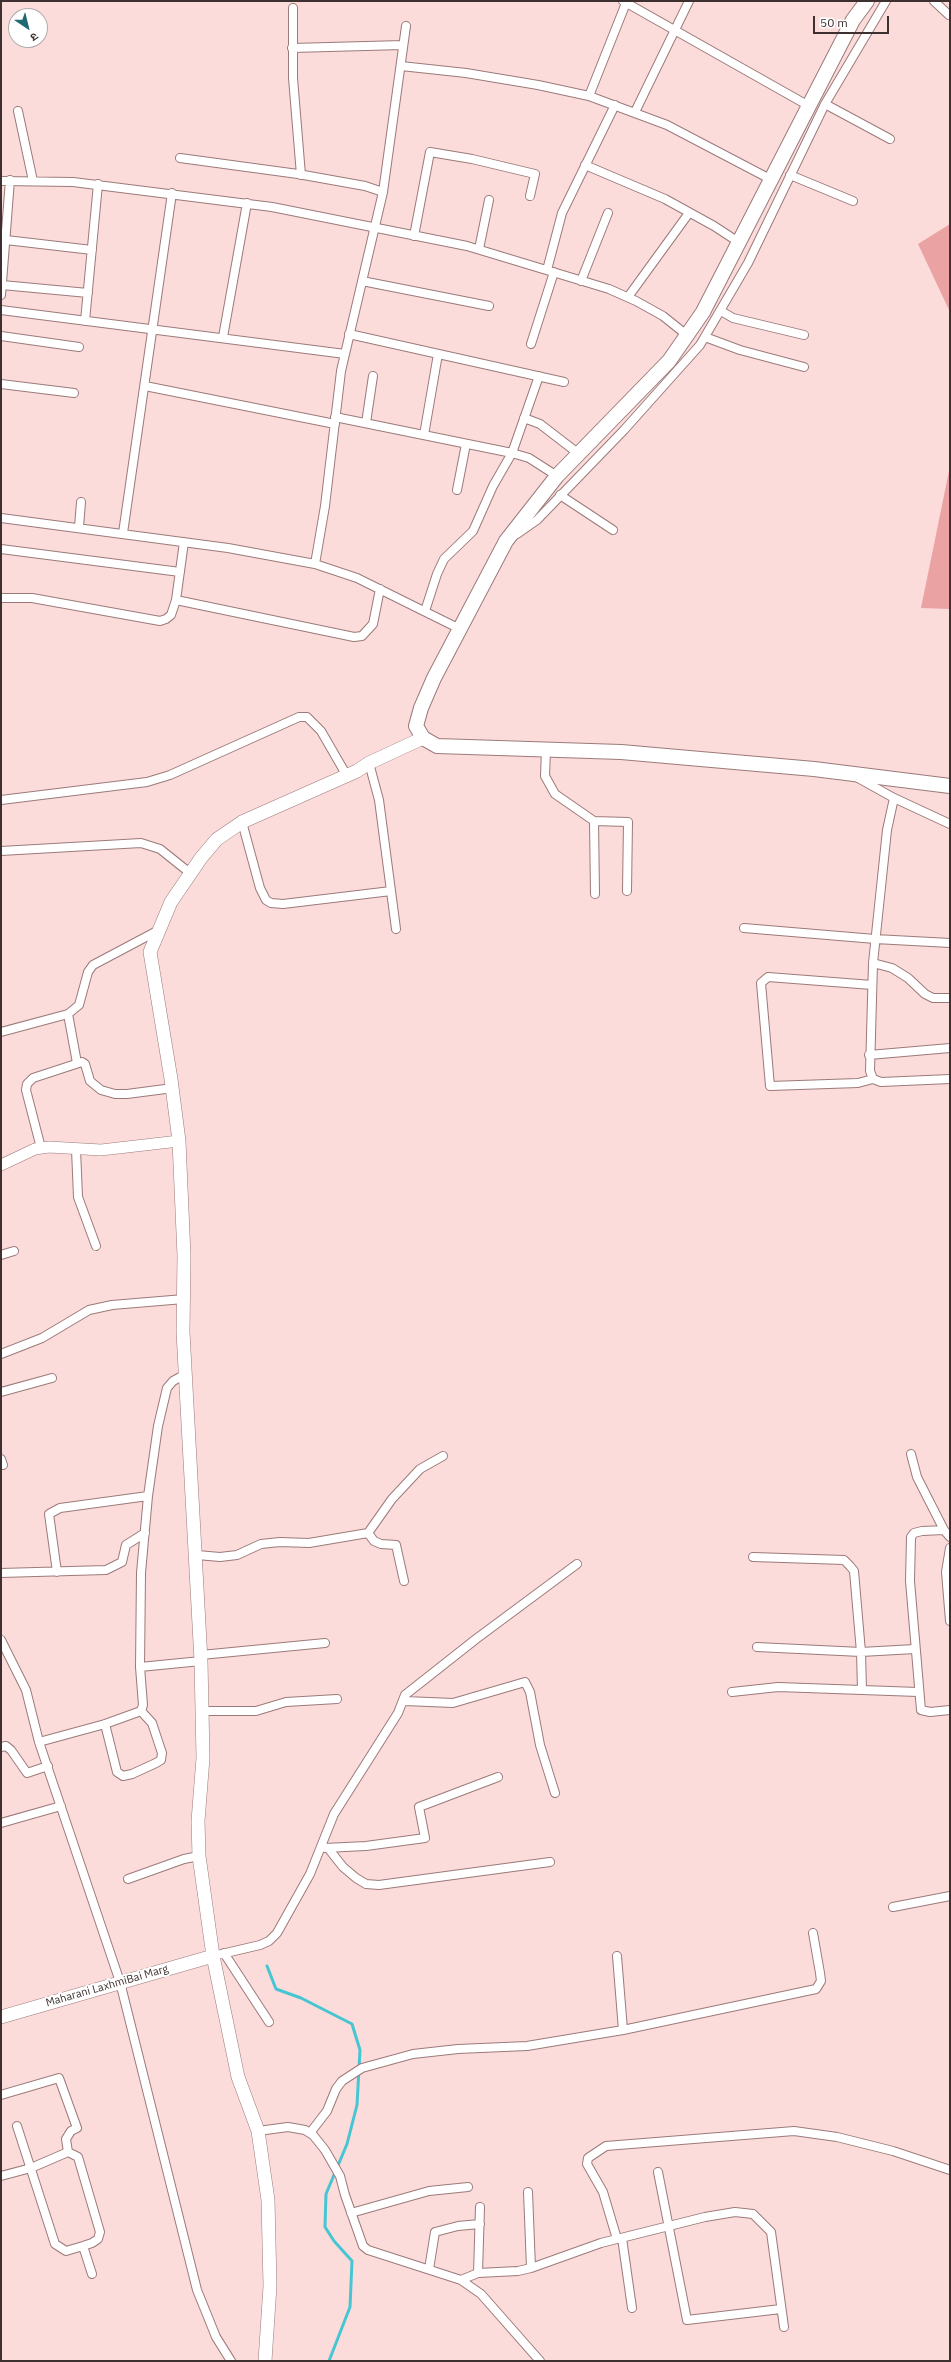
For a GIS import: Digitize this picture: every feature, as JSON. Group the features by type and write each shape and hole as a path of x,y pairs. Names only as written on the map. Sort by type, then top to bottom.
{"highway":[{"path":"867,1 853,20 740,243 703,312 688,336 669,360 557,476 506,541 421,708 416,726 423,738 437,746 621,752 850,774 950,786"}],"main road":[{"path":"265,2361 270,2286 268,2200 258,2131 238,2077 219,1955 199,1856 198,1821 203,1758 201,1658 197,1555 186,1374 179,1141 173,1088 150,952 170,902 190,873 217,839 242,822 347,776 369,763 423,738"},
{"name":"Maharani LaxhmiBai Marg","path":"1,2017 219,1955"}],"street":[{"path":"635,112 674,29 689,1"},
{"path":"506,541 537,520 624,430 706,337 748,263 825,104 886,1"},
{"path":"934,1 949,15"},
{"path":"589,96 624,2 809,106"},
{"path":"293,8 293,78 302,175"},
{"path":"315,564 325,506 345,354 383,192 406,26"},
{"path":"292,48 403,45"},
{"path":"401,66 538,84 589,96 667,125 772,180"},
{"path":"825,104 890,139"},
{"path":"531,344 550,271 562,213 584,165 615,105"},
{"path":"18,111 33,181"},
{"path":"414,236 430,152 472,159 535,174 530,196"},
{"path":"180,158 239,164 365,186 383,192"},
{"path":"584,165 665,199 740,243"},
{"path":"790,175 853,201"},
{"path":"1,295 10,180"},
{"path":"1,181 10,180 98,184 247,203 479,249 628,297 663,316 688,336"},
{"path":"85,321 98,184"},
{"path":"123,533 154,329 172,193"},
{"path":"479,249 489,200"},
{"path":"223,337 247,203"},
{"path":"581,281 608,213"},
{"path":"628,297 689,213"},
{"path":"6,240 92,250"},
{"path":"362,281 489,306"},
{"path":"2,285 88,293"},
{"path":"1,310 223,337 345,354"},
{"path":"721,311 733,318 804,335"},
{"path":"349,334 564,382"},
{"path":"1,336 79,347"},
{"path":"706,337 740,350 804,367"},
{"path":"424,435 438,354"},
{"path":"366,423 373,376"},
{"path":"425,611 436,574 444,559 473,531 493,486 512,453 539,376"},
{"path":"1,384 74,393"},
{"path":"145,386 335,421 366,423 512,453 529,458 557,476"},
{"path":"524,418 540,424 579,454"},
{"path":"457,490 466,444"},
{"path":"560,495 613,530"},
{"path":"79,527 81,502"},
{"path":"1,518 123,533 315,564 357,578 460,629"},
{"path":"1,598 32,598 160,620 171,615 176,600 184,542"},
{"path":"1,549 180,572"},
{"path":"176,600 354,637 362,636 373,624 380,589"},
{"path":"1,800 153,780 170,775 299,717 307,717 321,731 347,776"},
{"path":"546,750 545,776 548,785 555,794 594,821 628,822 626,891"},
{"path":"369,763 379,800 396,929"},
{"path":"850,774 894,798 950,824"},
{"path":"873,1079 870,1071 869,1056 873,964 887,830 894,798"},
{"path":"594,821 595,894"},
{"path":"242,822 260,888 266,900 271,903 283,904 391,891"},
{"path":"1,850 141,843 160,849 190,873"},
{"path":"744,928 875,939 950,943"},
{"path":"1,1032 68,1014 79,1004 88,972 92,965 159,930"},
{"path":"873,964 892,968 929,996 950,998"},
{"path":"872,985 768,977 761,983 770,1086 858,1083 873,1079 880,1082 950,1079"},
{"path":"68,1014 77,1063"},
{"path":"869,1056 950,1048"},
{"path":"41,1148 26,1090 27,1084 33,1078 77,1063 85,1064 90,1081 101,1090 115,1094 127,1094 173,1088"},
{"path":"1,1165 25,1153 41,1148 101,1150 179,1141"},
{"path":"76,1149 78,1197 96,1246"},
{"path":"1,1255 14,1251"},
{"path":"1,1354 42,1338 89,1310 112,1305 184,1299"},
{"path":"105,1724 117,1772 123,1776 132,1774 160,1760 162,1753 152,1724 141,1711 141,1573 148,1496 164,1395 173,1381 186,1374"},
{"path":"1,1392 52,1378"},
{"path":"911,1454 917,1477 944,1530 950,1537"},
{"path":"197,1555 220,1557 237,1555 261,1544 280,1542 309,1543 368,1533 392,1499 420,1468 443,1456"},
{"path":"58,1572 49,1514 60,1508 148,1496"},
{"path":"944,1530 914,1533 909,1543 910,1581 919,1703 923,1712 950,1710"},
{"path":"1,1573 106,1570 122,1562 125,1557 126,1545 145,1533"},
{"path":"368,1533 374,1541 381,1544 396,1545 404,1581"},
{"path":"950,1548 946,1572 950,1621"},
{"path":"753,1557 844,1560 854,1571 861,1652 862,1690"},
{"path":"269,2022 219,1955 260,1945 269,1941 277,1933 324,1848 334,1814 405,1701 405,1696 425,1678 576,1564"},
{"path":"1,1640 26,1690 39,1742 120,1982 197,2290 216,2337 231,2361"},
{"path":"140,1667 325,1643"},
{"path":"757,1646 861,1652 915,1649"},
{"path":"405,1701 453,1703 525,1682 530,1692 540,1746 555,1793"},
{"path":"732,1692 778,1687 918,1692"},
{"path":"201,1711 256,1711 286,1702 337,1699"},
{"path":"39,1742 105,1724 141,1711"},
{"path":"1,1747 6,1746 11,1750 27,1773 48,1766"},
{"path":"324,1848 366,1846 425,1838 420,1807 498,1777"},
{"path":"1,1823 61,1806"},
{"path":"324,1848 356,1878 366,1884 379,1886 550,1862"},
{"path":"128,1879 184,1859 199,1856"},
{"path":"893,1907 950,1896"},
{"path":"310,2133 326,2112 342,2081 359,2070 413,2054 458,2049 527,2046 623,2030 816,1989 821,1981 813,1933"},
{"path":"617,1956 623,2030"},
{"path":"1,2095 59,2078 77,2128 71,2131 66,2139 68,2152"},
{"path":"1,2176 31,2168 68,2152 78,2157 100,2232 98,2239 83,2246 66,2251 55,2244 31,2168 17,2126"},
{"path":"258,2131 288,2127 310,2133 322,2146 336,2168 361,2242 368,2250 461,2280 481,2294 540,2361"},
{"path":"632,2308 620,2239 603,2192 587,2164 588,2158 606,2146 794,2131 838,2137 893,2151 950,2170"},
{"path":"658,2172 686,2320 782,2309"},
{"path":"351,2213 429,2192 468,2187"},
{"path":"528,2192 531,2268"},
{"path":"478,2273 480,2207"},
{"path":"461,2280 478,2273 518,2271 531,2268 620,2239 668,2226 736,2212 753,2214 771,2232 784,2327"},
{"path":"429,2269 435,2232 458,2226 480,2224"},
{"path":"83,2246 92,2274"}],"shaded area":[{"path":"950,224 950,312 918,244"},
{"path":"950,466 950,609 921,608"}],"waterway":[{"path":"267,1966 276,1989 301,1998 352,2024 360,2050 357,2105 347,2144 326,2194 325,2227 334,2241 352,2261 350,2307 329,2361"}]}
